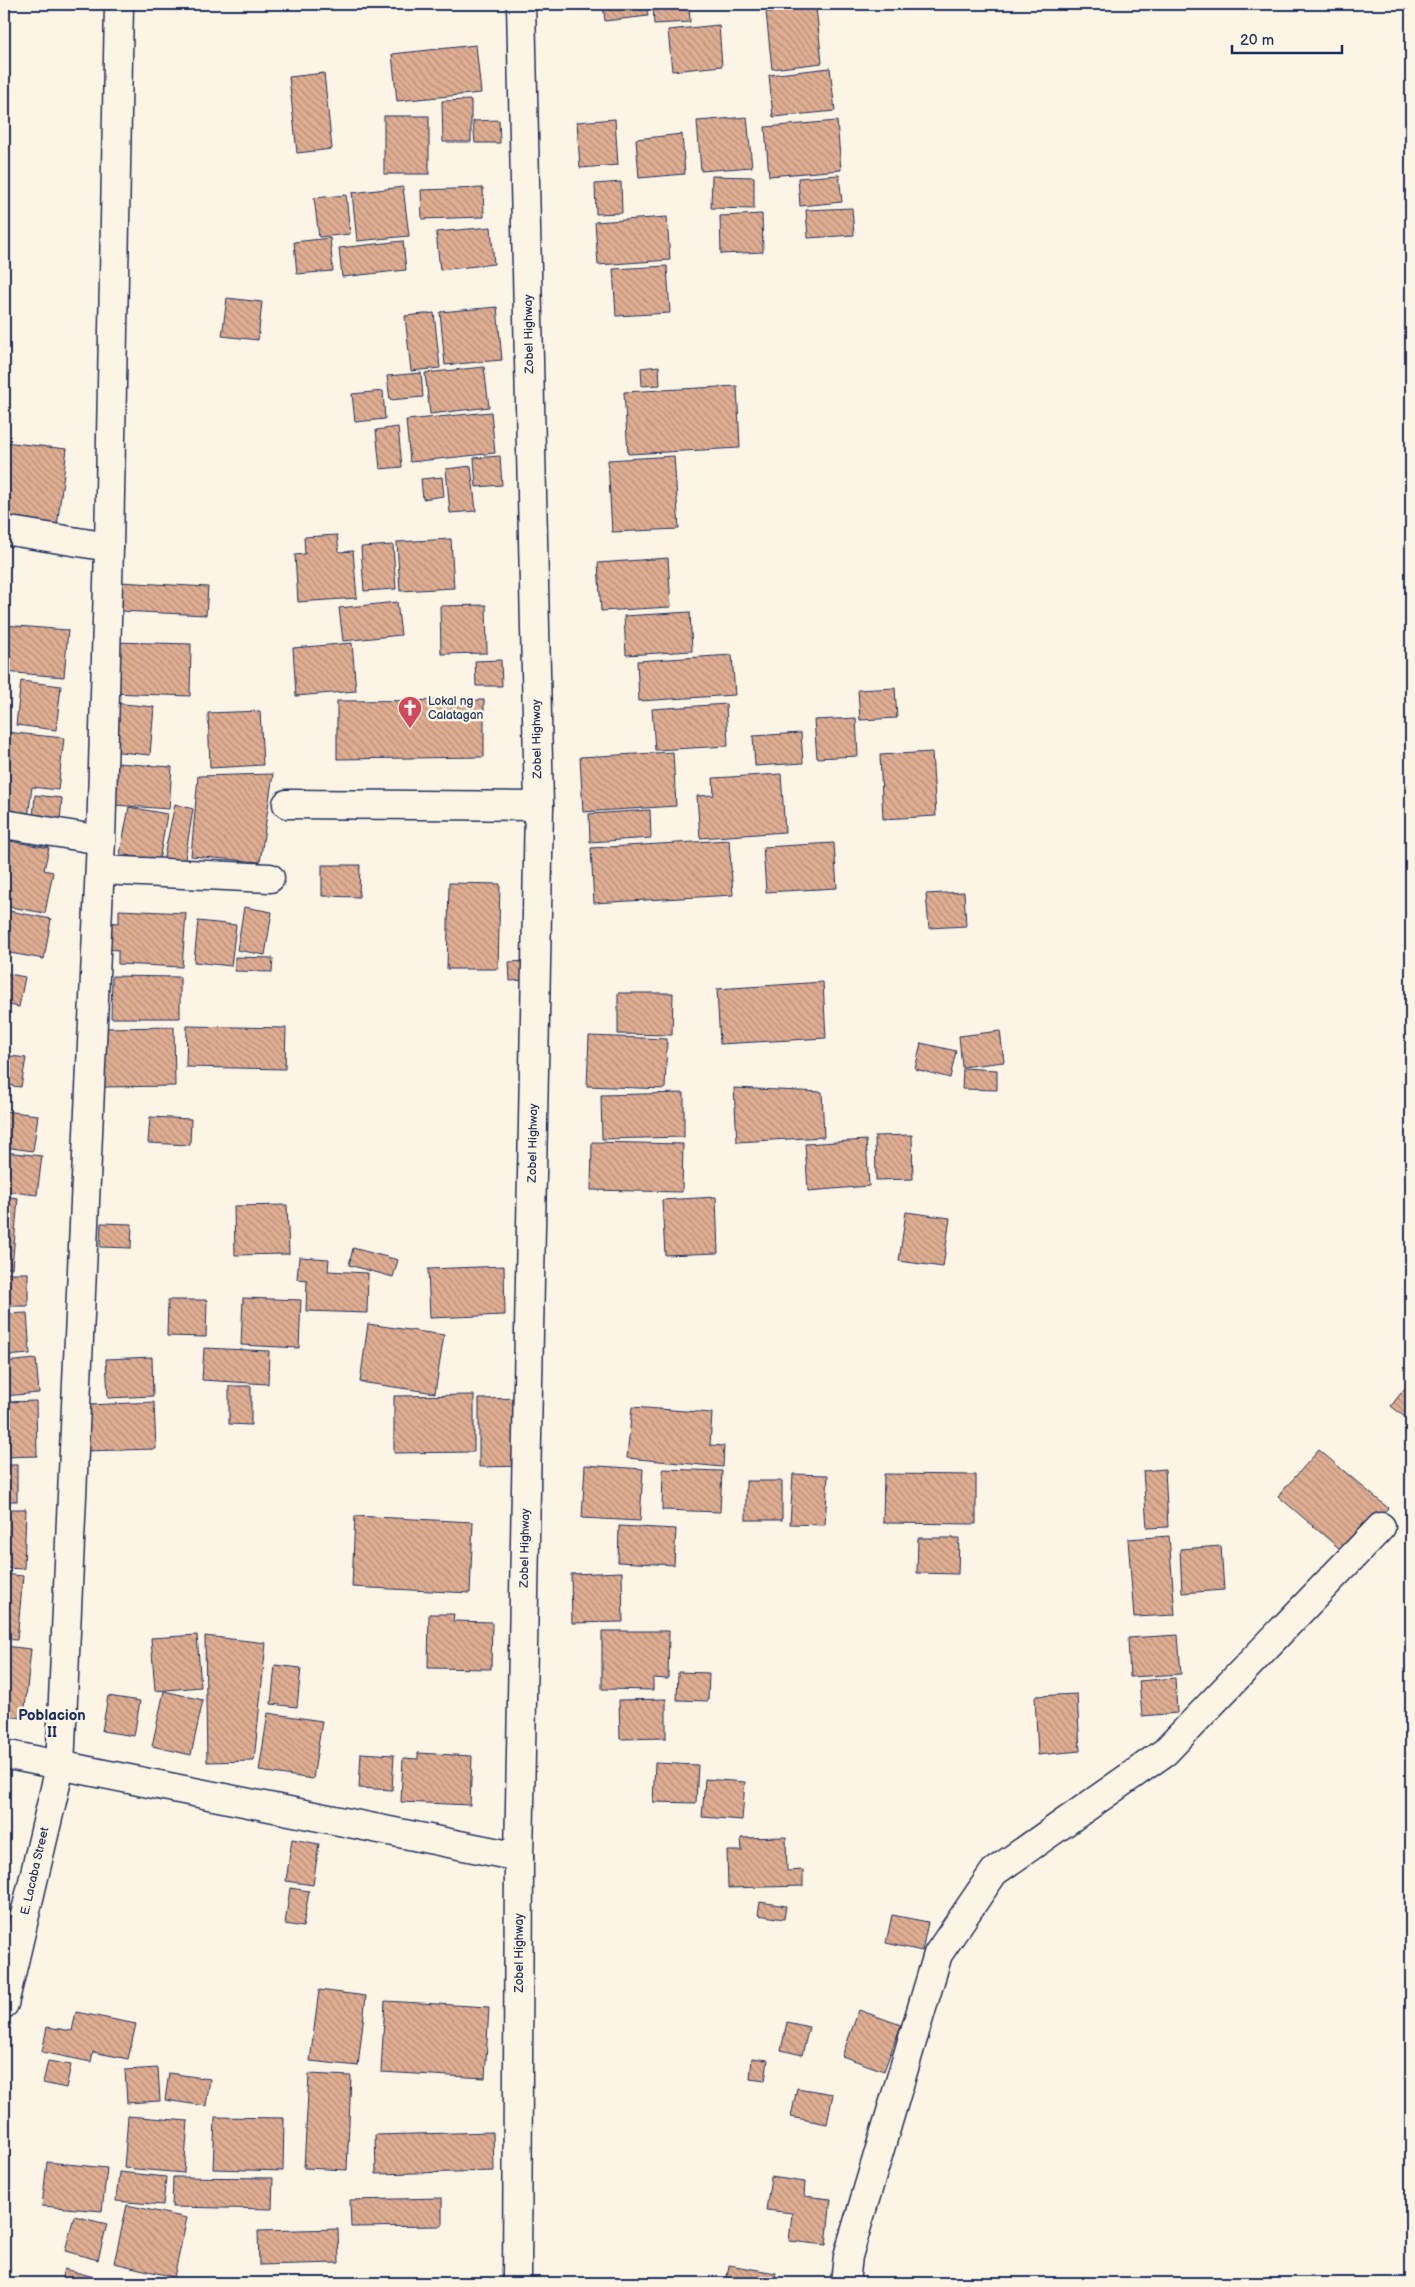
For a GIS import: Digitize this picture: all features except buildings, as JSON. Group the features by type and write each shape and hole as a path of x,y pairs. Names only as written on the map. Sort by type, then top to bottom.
{"street":[{"name":"E. Lacaba Street","path":"4,2004 60,1766 101,840 109,547 118,4"},
{"name":"Zobel Highway","path":"518,2283 519,1857 539,806 521,4"},
{"path":"4,530 109,547"},
{"path":"288,804 539,806"},
{"path":"4,824 101,840"},
{"path":"100,870 270,878"},
{"path":"845,2283 848,2256 938,1954 994,1872 1165,1752 1381,1527"},
{"path":"4,1754 519,1857"}],"place":[{"name":"Lokal ng Calatagan","path":"410,729"}],"district":[{"name":"Poblacion II","path":"52,1724"}]}
